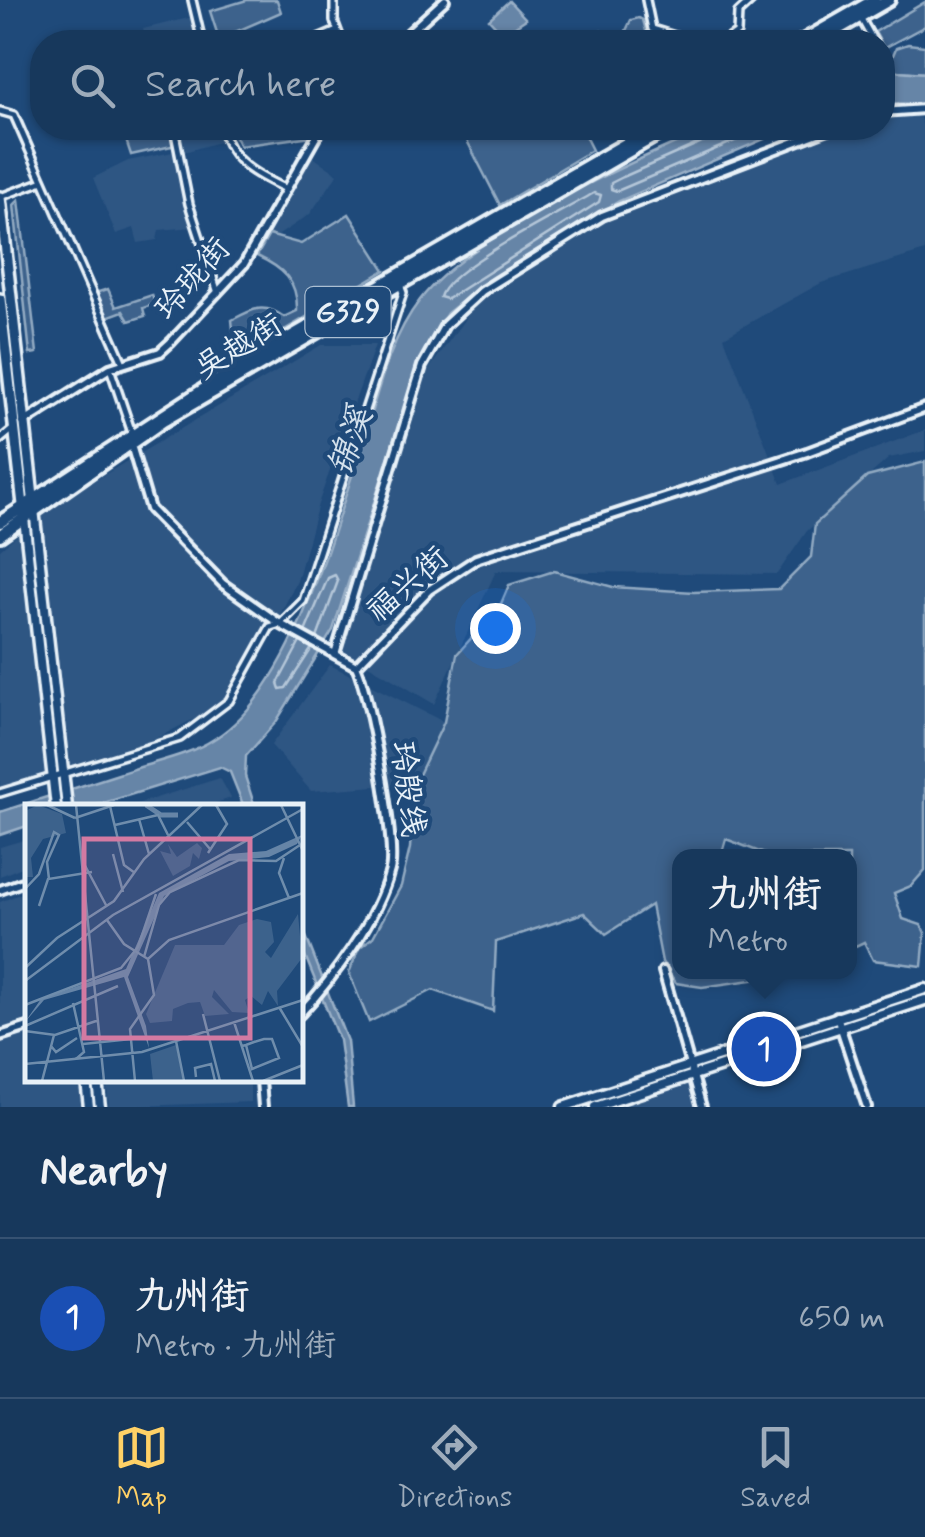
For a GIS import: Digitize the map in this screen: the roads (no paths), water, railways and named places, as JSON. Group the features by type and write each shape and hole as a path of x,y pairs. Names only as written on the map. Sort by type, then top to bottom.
{"highway":[{"path":"821,30 874,0"},
{"path":"837,30 889,0"},
{"name":"吴越街","path":"0,522 29,507 131,438 633,140"},
{"name":"吴越街","path":"131,438 648,140"},
{"name":"吴越街","path":"0,535 29,507"}],"main road":[{"path":"0,197 26,420 29,507 56,804"},
{"path":"0,299 3,346 29,507 67,804"},
{"path":"563,1107 925,988"},
{"path":"595,1107 925,1000"},
{"path":"86,1082 89,1107"},
{"path":"97,1082 100,1107"}],"street":[{"path":"192,0 199,30"},
{"path":"334,0 337,30"},
{"path":"412,30 445,0"},
{"path":"646,0 655,30"},
{"path":"737,30 738,13 752,0"},
{"path":"860,17 867,30"},
{"path":"895,111 925,108"},
{"path":"0,111 12,112 124,364"},
{"path":"176,140 189,204 218,293"},
{"path":"225,140 242,164 286,190"},
{"name":"玲珑街","path":"0,440 110,368 160,352 244,264 314,140"},
{"path":"335,654 360,556 422,366 445,325 482,291 602,216 800,140"},
{"path":"0,197 43,180"},
{"path":"0,792 180,738 229,700 270,628 280,624 302,601 403,292 399,282"},
{"path":"110,368 131,438"},
{"name":"福兴街","path":"131,438 150,509 223,584 280,624 356,666 429,590 476,560 789,459 925,408"},
{"name":"玲殷线","path":"302,1012 330,982 392,867 372,710 356,666"},
{"path":"0,890 25,881"},
{"path":"663,971 702,1107"},
{"path":"837,1016 866,1107"},
{"path":"0,1036 25,1028"},
{"path":"260,1082 263,1107"}],"water":[{"path":"509,1 526,19 509,30 499,30 489,19"},
{"path":"895,71 925,73 925,104 895,103"},
{"path":"683,140 762,140 619,201 493,277 447,313 428,344 410,390 333,630 276,722 246,756 245,776 254,804 243,804 230,772 220,767 101,804 25,804 186,753 214,739 241,716 266,686 305,610 336,527 390,354 420,300 444,275 514,225"},
{"path":"25,804 25,827 0,835 0,812"},
{"path":"302,926 347,1041 353,1107 348,1107 339,1040 302,948"}],"place":[{"name":"九州街","path":"764,1049"}],"water label":[{"name":"锦溪","path":"351,442"}]}
